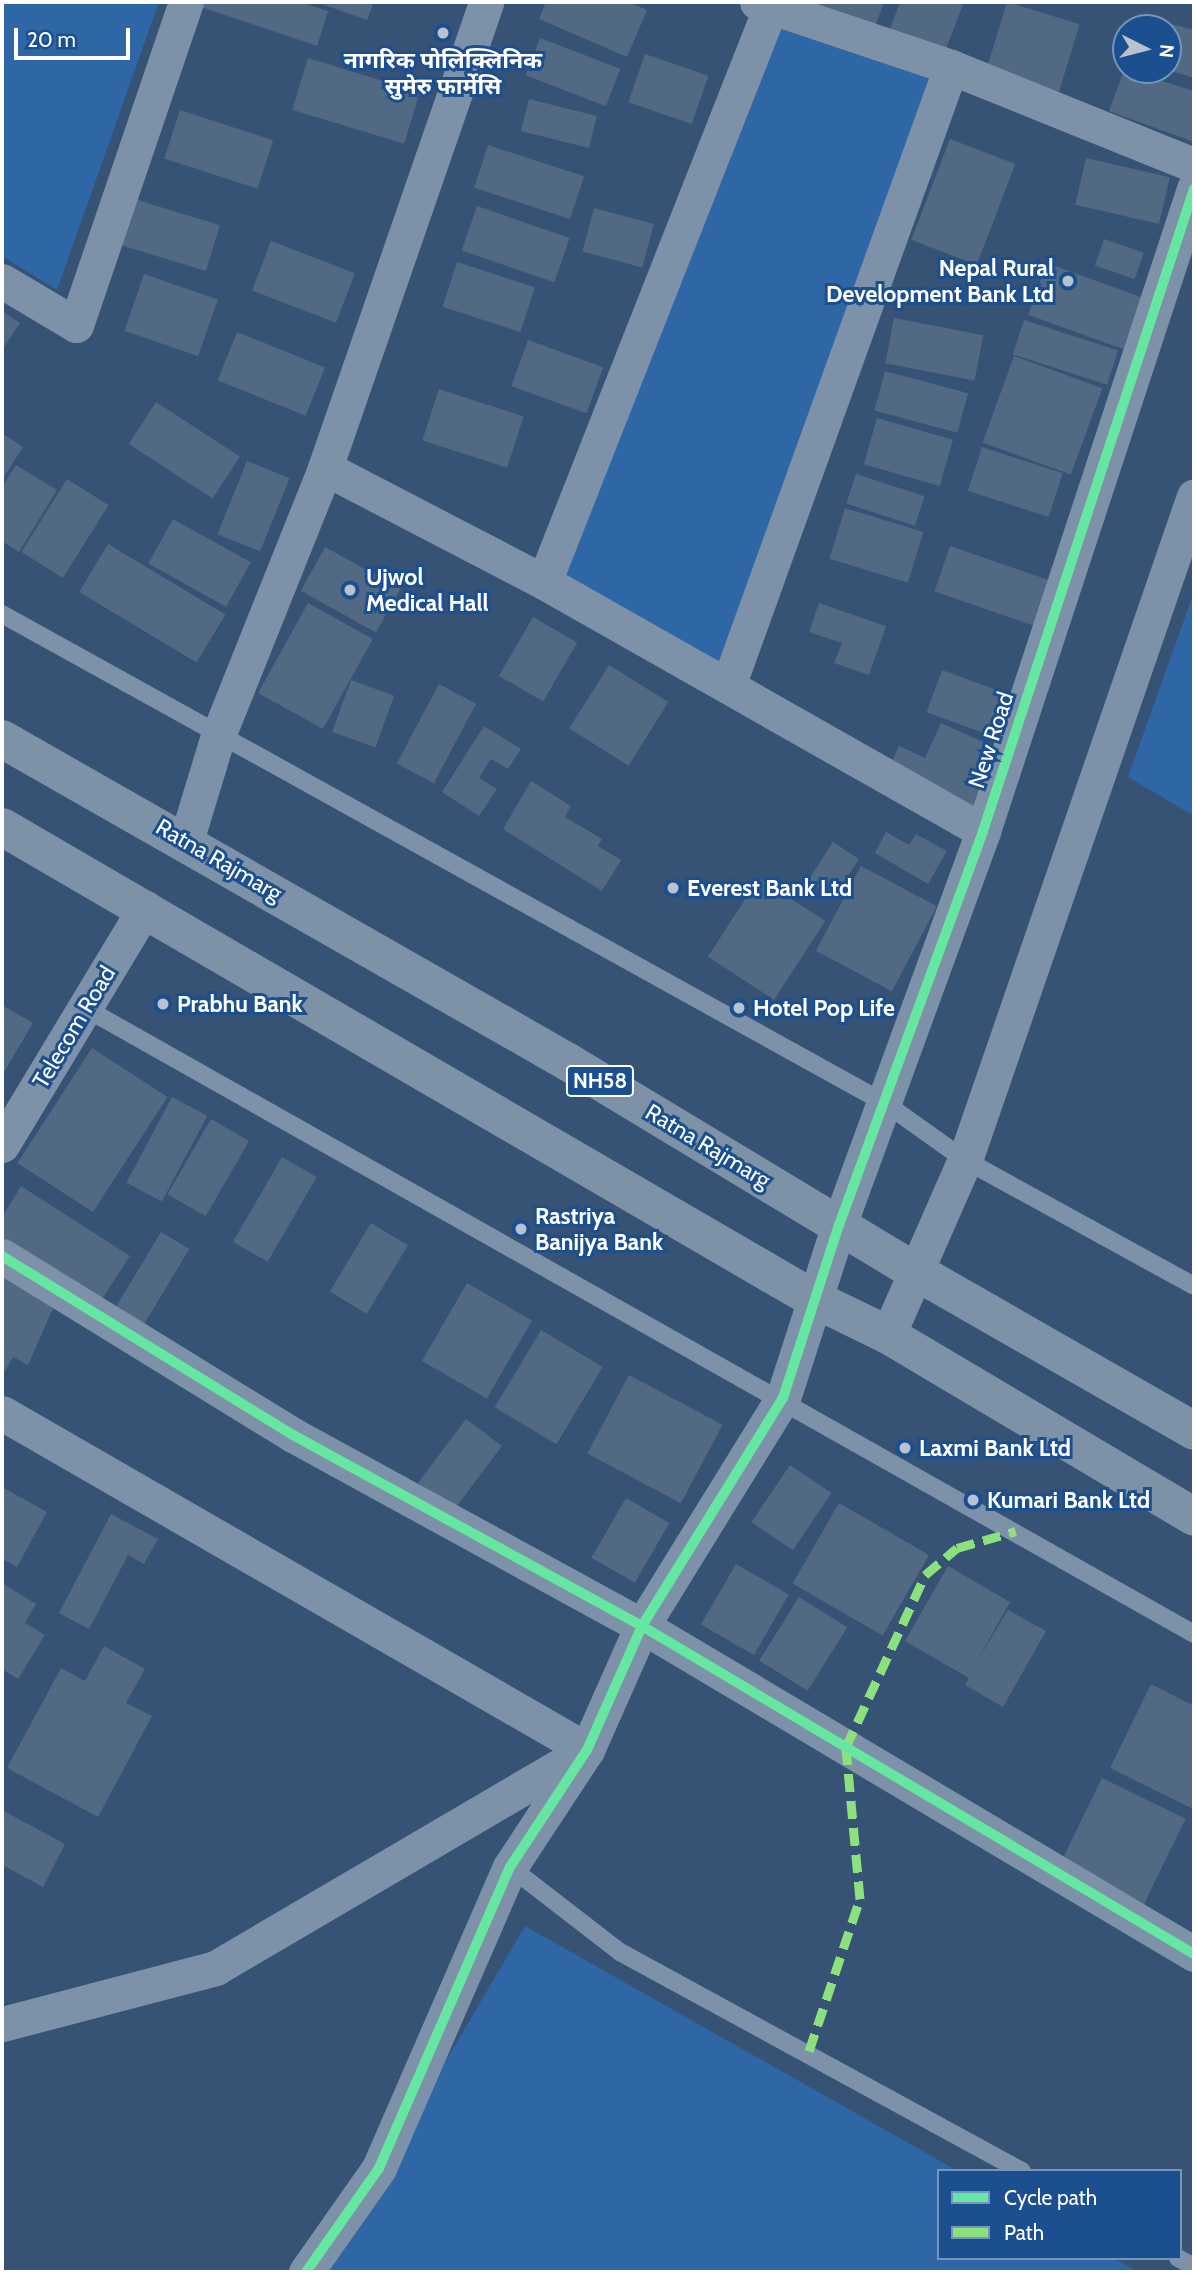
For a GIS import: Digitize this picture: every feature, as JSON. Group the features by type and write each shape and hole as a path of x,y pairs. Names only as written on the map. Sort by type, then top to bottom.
{"highway":[{"name":"Ratna Rajmarg","path":"2,739 186,841 915,1271 1194,1431"},
{"path":"2,827 814,1298 888,1335 1194,1517"}],"street":[{"path":"2,281 76,326 186,2"},
{"path":"186,841 218,736 325,468 485,2"},
{"path":"544,582 764,4 951,67 1194,165"},
{"path":"729,686 951,67"},
{"name":"New Road","path":"306,2272 379,2168 510,1867 587,1750 642,1626 783,1398 839,1225 983,831 1194,189"},
{"path":"325,468 544,582 983,831"},
{"path":"888,1335 965,1160 1194,496"},
{"name":"Telecom Road","path":"2,1144 145,908"},
{"path":"2,1256 293,1434 642,1626 1194,1954"},
{"path":"2,1413 587,1750 216,1968 2,2024"}],"lane":[{"path":"2,614 885,1103 965,1160 1194,1286"},
{"path":"85,1008 783,1398 1194,1634"},
{"path":"510,1867 620,1952 1018,2169"}],"shaded area":[{"path":"2,2 159,2 57,290 2,256"},
{"path":"771,6 951,67 728,686 544,582"},
{"path":"1194,592 1194,816 1128,777"},
{"path":"525,1926 954,2169 937,2169 937,2260 1117,2260 1138,2272 322,2272"}],"building":[{"path":"203,2 300,2 328,11 317,46 201,7"},
{"path":"316,2 374,2 367,20"},
{"path":"546,2 629,2 647,10 627,57 539,19"},
{"path":"798,2 884,2 874,30"},
{"path":"900,2 964,2 945,51 890,29"},
{"path":"1007,2 1080,24 1057,98 984,76"},
{"path":"1182,27 1194,30 1194,78 1182,74"},
{"path":"540,38 620,69 606,106 526,75"},
{"path":"645,54 708,76 692,124 628,102"},
{"path":"308,58 420,92 404,144 292,110"},
{"path":"1119,84 1171,84 1194,91 1194,142 1109,111"},
{"path":"529,99 597,116 589,148 521,131"},
{"path":"180,110 273,140 257,189 164,159"},
{"path":"950,139 1015,164 977,265 911,240"},
{"path":"488,145 584,176 570,219 474,188"},
{"path":"1086,158 1170,177 1159,224 1075,205"},
{"path":"131,198 220,225 206,271 117,244"},
{"path":"477,206 570,238 554,282 462,250"},
{"path":"594,208 654,224 642,268 582,251"},
{"path":"1104,239 1144,253 1135,279 1095,265"},
{"path":"271,241 355,273 336,323 252,290"},
{"path":"457,262 535,287 520,332 442,307"},
{"path":"1047,263 1142,298 1123,349 1028,315"},
{"path":"144,274 218,299 198,356 124,331"},
{"path":"2,311 20,323 2,350"},
{"path":"894,318 983,335 975,381 885,363"},
{"path":"1024,320 1118,351 1107,385 1013,354"},
{"path":"237,332 325,368 306,416 218,380"},
{"path":"528,340 603,367 586,413 511,386"},
{"path":"1014,356 1102,388 1071,475 983,442"},
{"path":"885,371 968,393 957,433 874,411"},
{"path":"439,389 524,417 507,468 422,440"},
{"path":"156,402 240,456 213,498 129,444"},
{"path":"877,418 953,440 940,486 864,464"},
{"path":"2,433 23,447 2,480"},
{"path":"982,447 1063,473 1049,517 968,491"},
{"path":"247,461 290,478 260,551 217,534"},
{"path":"16,465 57,490 19,552 2,541 2,487"},
{"path":"856,474 924,496 915,526 846,503"},
{"path":"67,479 109,505 63,578 21,552"},
{"path":"845,508 923,532 908,583 830,559"},
{"path":"173,519 251,562 226,607 148,564"},
{"path":"108,544 225,615 197,663 79,592"},
{"path":"950,546 1055,582 1039,628 934,591"},
{"name":"Ujwol Medical Hall","path":"325,547 400,589 376,632 301,591"},
{"path":"308,603 373,639 323,729 258,693"},
{"path":"819,603 886,626 869,675 834,663 842,643 809,632"},
{"path":"533,617 577,642 543,701 499,676"},
{"path":"609,665 668,702 629,766 569,729"},
{"path":"942,670 1022,699 1006,741 927,712"},
{"path":"351,680 394,696 375,747 332,732"},
{"path":"439,684 476,704 434,783 397,763"},
{"path":"941,723 1001,750 973,811 887,772 899,746 925,758"},
{"path":"484,726 521,749 508,769 491,759 479,778 497,789 479,816 442,792"},
{"path":"531,781 571,806 565,817 602,839 598,846 621,860 602,891 503,829"},
{"path":"886,832 909,845 916,834 947,851 928,884 875,853"},
{"path":"833,842 859,859 834,897 808,881"},
{"path":"861,866 937,906 892,991 816,951"},
{"path":"759,878 825,921 774,1000 708,957"},
{"path":"2,1005 33,1023 4,1072 2,1070"},
{"path":"92,1048 167,1097 93,1212 17,1163"},
{"path":"172,1097 207,1116 162,1201 126,1183"},
{"path":"211,1119 249,1141 206,1216 168,1194"},
{"path":"282,1157 317,1177 268,1262 233,1242"},
{"path":"21,1186 130,1256 100,1302 2,1239 2,1217"},
{"path":"371,1223 408,1245 367,1314 330,1292"},
{"path":"161,1232 189,1249 142,1328 114,1311"},
{"path":"2,1275 55,1304 28,1365 13,1357 2,1376"},
{"path":"467,1283 532,1320 487,1398 422,1361"},
{"path":"541,1330 603,1367 556,1444 495,1407"},
{"path":"629,1375 723,1425 681,1503 587,1454"},
{"path":"466,1419 502,1446 454,1510 418,1483"},
{"path":"790,1465 831,1493 793,1550 751,1522"},
{"path":"2,1487 47,1512 17,1567 2,1559"},
{"path":"626,1498 669,1523 635,1583 592,1558"},
{"path":"839,1503 929,1555 883,1636 792,1584"},
{"path":"111,1514 158,1539 144,1564 128,1555 89,1629 59,1613"},
{"path":"736,1564 789,1594 754,1655 701,1625"},
{"path":"948,1566 1010,1602 975,1665 1008,1610 1046,1631 1003,1707 965,1685 969,1678 905,1641"},
{"path":"2,1583 36,1604 25,1623 45,1635 18,1679 2,1669"},
{"path":"799,1597 847,1627 808,1691 759,1661"},
{"path":"104,1646 145,1669 126,1703 152,1716 98,1817 7,1768 61,1668 85,1681"},
{"path":"1151,1684 1194,1706 1193,1809 1110,1768"},
{"path":"1102,1778 1186,1819 1143,1907 1059,1866"},
{"path":"2,1810 65,1844 43,1887 2,1865"}],"marked path":[{"path":"809,2051 860,1899 846,1747 925,1575 957,1548 1016,1531"}],"cycle path":[{"path":"306,2272 379,2168 510,1867 587,1750 642,1626 783,1398 839,1225 983,831 1194,189"},
{"path":"2,1256 293,1435 642,1626 1194,1954"}],"place":[{"name":"नागरिक पोलिक्लिनिक सुमेरु फार्मेसि","path":"443,33"},
{"name":"Nepal Rural Development Bank Ltd","path":"1068,281"},
{"name":"Ujwol Medical Hall","path":"350,590"},
{"name":"Everest Bank Ltd","path":"673,888"},
{"name":"Prabhu Bank","path":"163,1004"},
{"name":"Hotel Pop Life","path":"739,1008"},
{"name":"Rastriya Banijya Bank","path":"521,1229"},
{"name":"Laxmi Bank Ltd","path":"905,1448"},
{"name":"Kumari Bank Ltd","path":"973,1500"}]}
